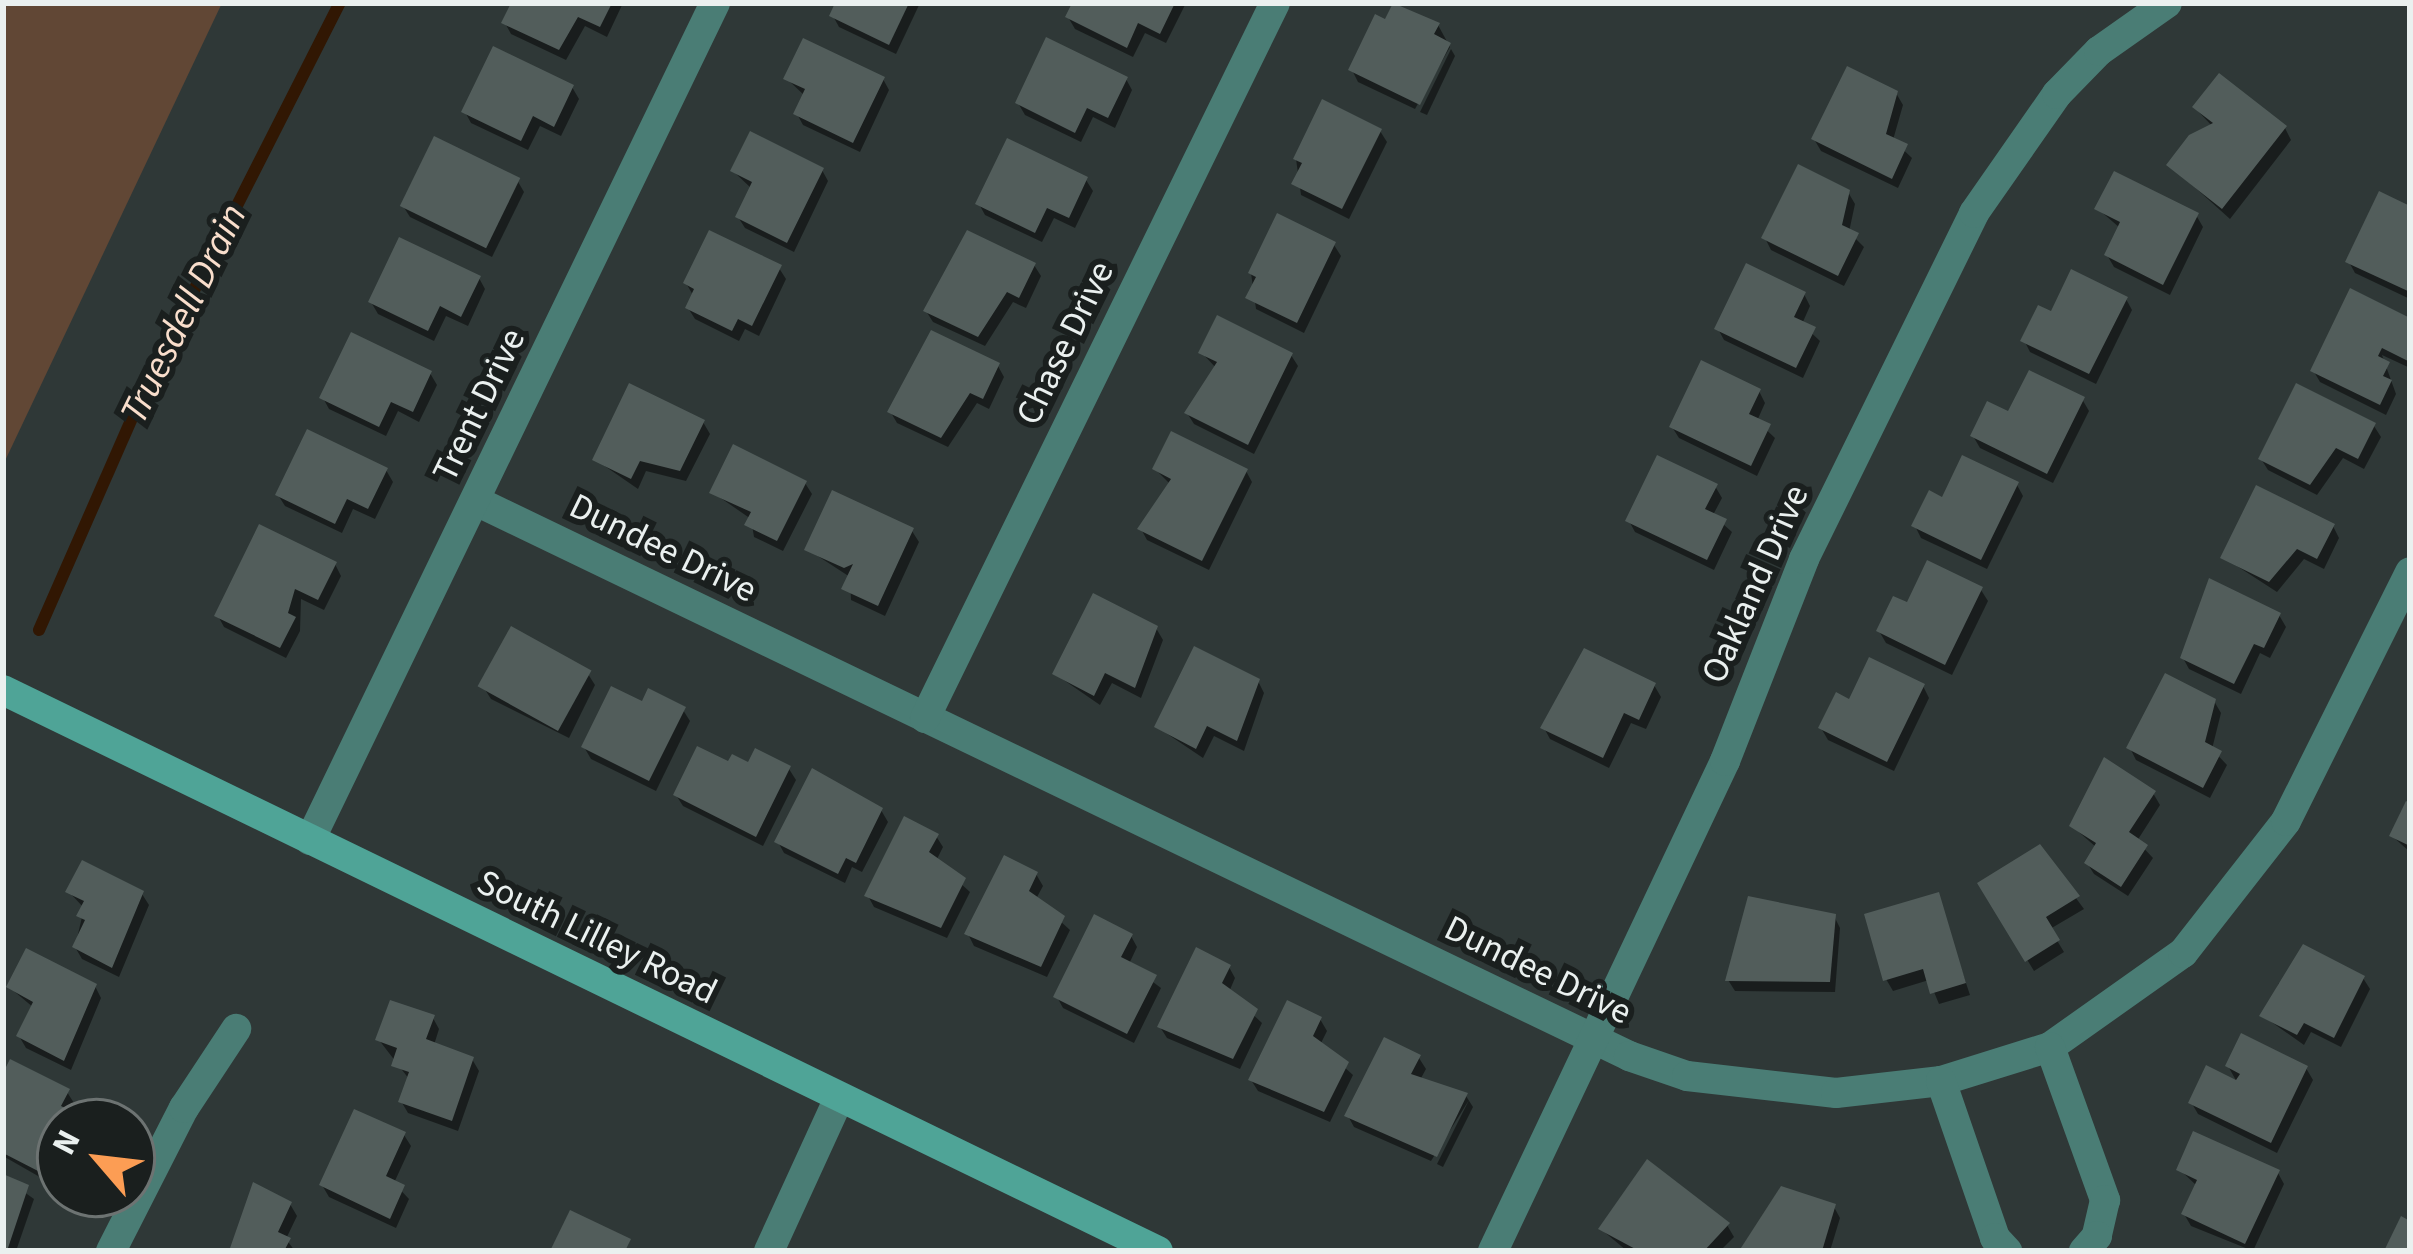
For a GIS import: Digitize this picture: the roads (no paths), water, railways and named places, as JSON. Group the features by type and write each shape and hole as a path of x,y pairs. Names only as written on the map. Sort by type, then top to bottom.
{"street":[{"name":"Trent Drive","path":"310,840 715,3"},
{"name":"Chase Drive","path":"925,718 1275,3"},
{"name":"Oakland Drive","path":"1492,1251 1725,761 1804,559 1974,213 2057,94 2099,51 2167,3"},
{"name":"Dundee Drive","path":"476,501 1592,1039 1688,1076 1763,1090 1836,1094 1941,1082 2050,1047 2183,953 2248,878 2319,759 2410,572"},
{"name":"South Lilley Road","path":"3,690 1158,1251"},
{"path":"111,1251 184,1108 236,1029"},
{"path":"2050,1047 2105,1200 2097,1236 2084,1251"},
{"path":"1941,1082 1995,1238 2007,1251"},
{"path":"769,1251 839,1098"}],"waterway":[{"name":"Truesdell Drain","path":"39,630 150,377 340,3"}]}
